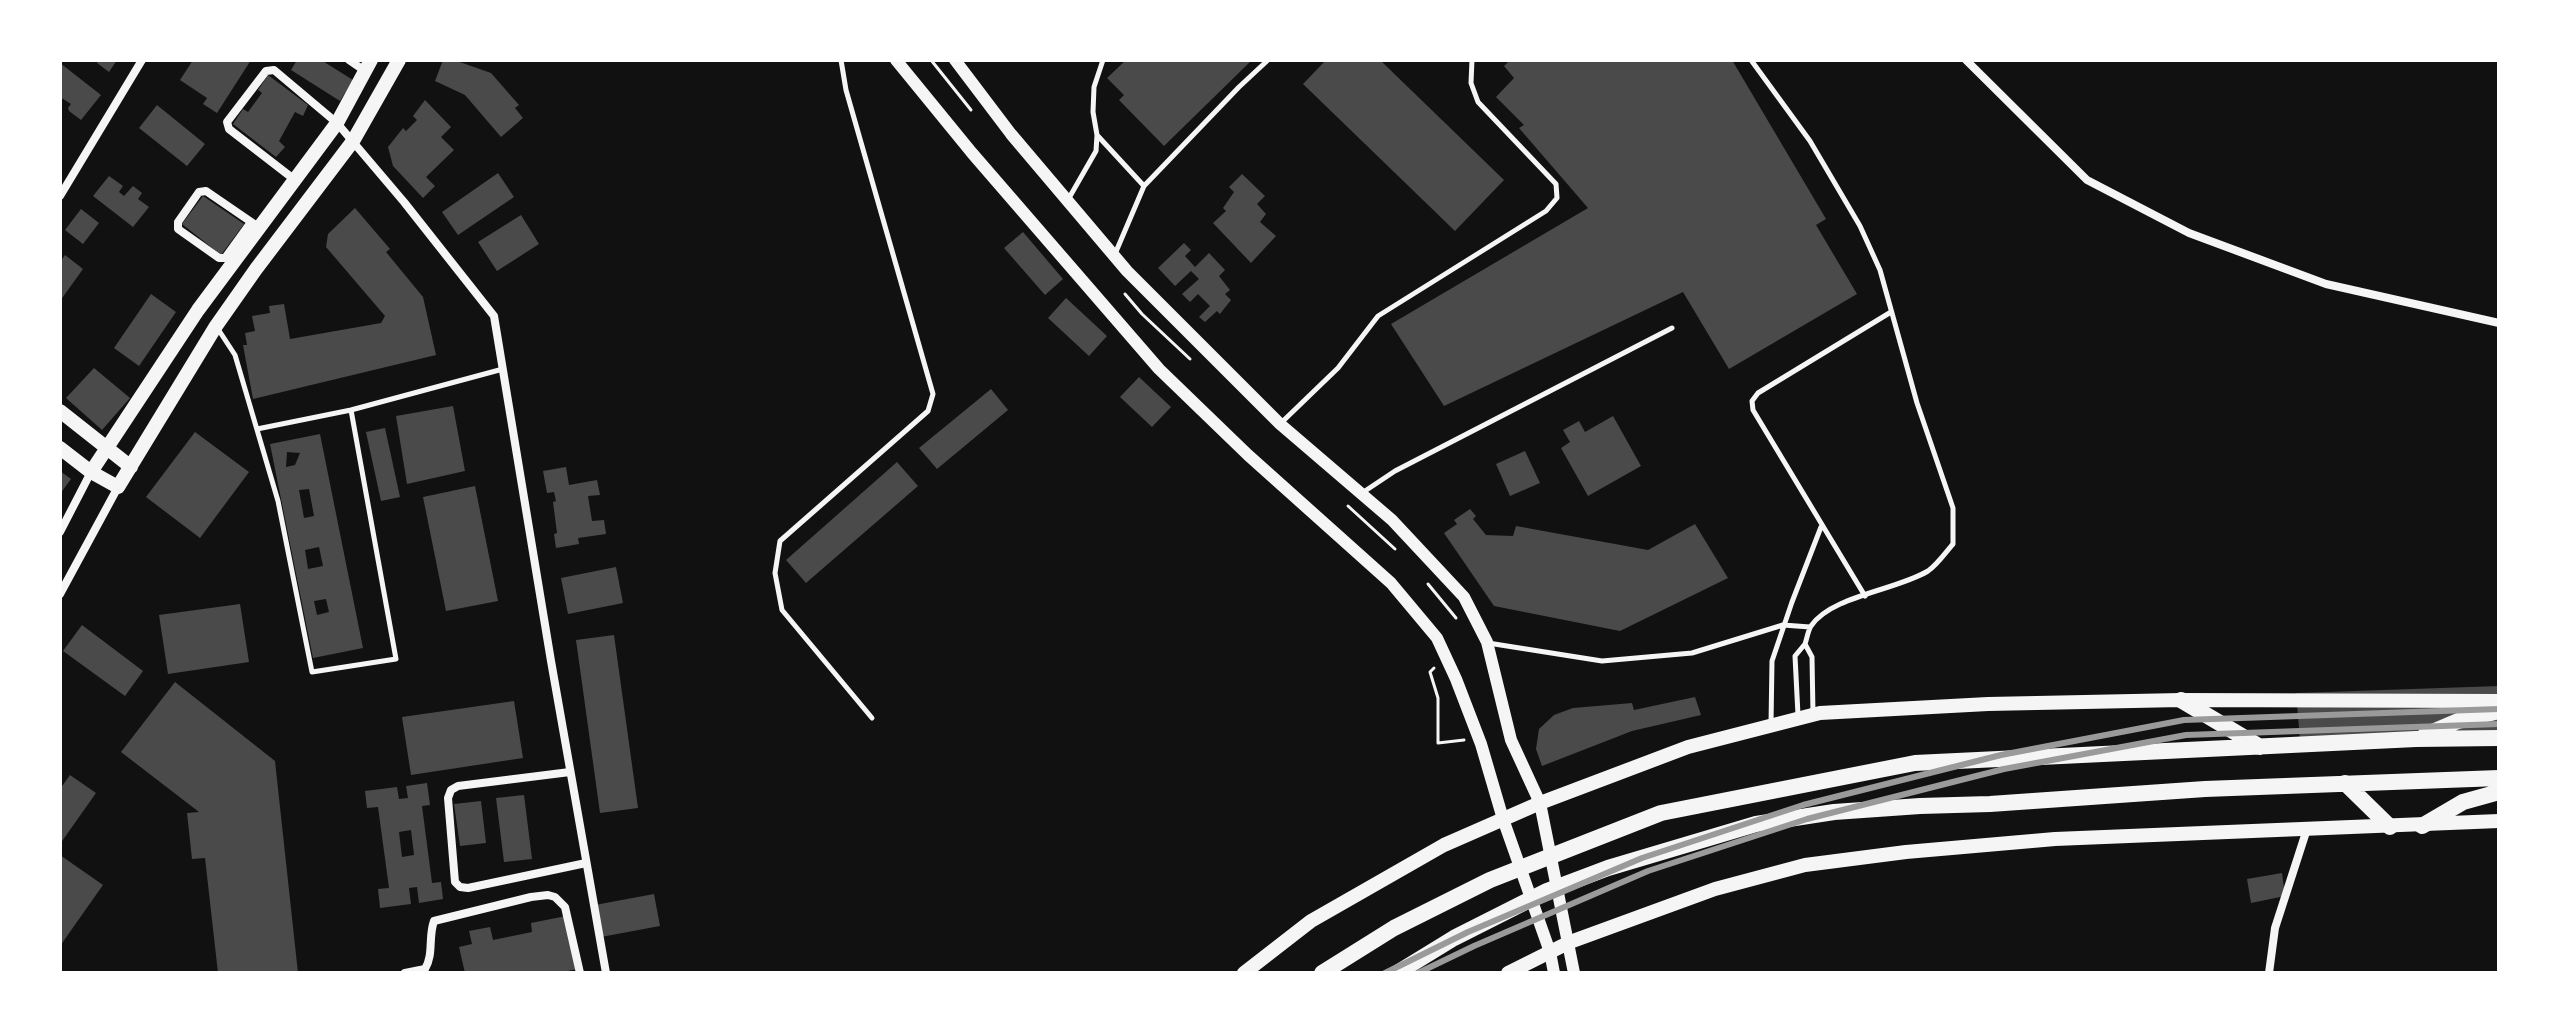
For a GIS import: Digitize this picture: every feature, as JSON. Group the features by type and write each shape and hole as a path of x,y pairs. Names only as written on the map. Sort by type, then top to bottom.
{"highway":[{"path":"2181,700 2262,748"},
{"path":"2416,739 2458,721 2499,711"},
{"path":"1322,973 1394,928 1490,880 1661,813 1915,763 2416,739 2499,738"},
{"path":"1397,973 1454,938 1547,891 1608,868 1756,824 1834,812 2190,790 2499,778"},
{"path":"2345,783 2390,827"},
{"path":"2422,826 2463,802 2499,792"}],"main road":[{"path":"60,448 91,472 118,487 216,326 353,141 399,60"},
{"path":"91,472 256,225 295,180 337,123 368,66"},
{"path":"60,411 131,467"},
{"path":"1244,973 1324,914 1444,845 1540,803 1688,747 1806,717 1988,704 2181,700 2499,701"},
{"path":"1508,973 1570,942 1715,889 1805,865 1906,852 2055,839 2499,821"}],"street":[{"path":"60,196 142,60"},
{"path":"349,60 368,66"},
{"path":"896,60 972,153 1159,369 1248,455 1391,583 1437,638 1481,744 1503,819 1550,952 1554,973"},
{"path":"955,60 1011,134 1114,256 1167,312 1280,424 1392,520 1464,597 1487,642 1511,740 1540,803 1574,973"},
{"path":"1966,60 2087,180 2189,233 2326,284 2499,323"},
{"path":"295,180 229,129 227,122 266,71 274,70 337,123 494,316 606,973"},
{"path":"206,191 256,225 225,258 219,258 178,229 178,222 199,192 206,191"},
{"path":"60,532 91,472"},
{"path":"60,594 118,487"},
{"path":"570,772 458,786 451,790 448,798 455,882 460,887 468,888 586,863"},
{"path":"2269,973 2275,928 2307,829"},
{"path":"405,973 425,969 430,961 430,931 434,921 502,903 548,895 555,897 565,907 580,973"}],"lane":[{"path":"841,60 846,90 933,394 928,411 780,541 775,573 782,610 872,718"},
{"path":"1068,201 1096,151 1094,87 1103,60"},
{"path":"1114,256 1144,186 1268,60"},
{"path":"1280,424 1338,368 1378,316 1546,211 1557,198 1556,184 1478,102 1471,83 1472,60"},
{"path":"1751,60 1810,141 1860,226 1880,270 1917,403 1953,508 1953,544 1929,571 1839,604 1810,627 1805,644 1795,656 1806,717"},
{"path":"1097,135 1144,186"},
{"path":"1865,596 1753,410 1752,401 1758,393 1891,312"},
{"path":"216,326 235,355 278,501 312,672 396,659 351,410"},
{"path":"1362,494 1395,471 1672,328"},
{"path":"257,429 351,410 503,369"},
{"path":"1771,726 1772,661 1822,526"},
{"path":"1487,642 1602,661 1692,653 1783,625 1810,627"},
{"path":"1805,644 1812,657 1806,717"}],"path":[{"path":"1430,672 1438,698 1438,743"}],"building":[{"path":"99,60 117,60 109,72 97,63"},
{"path":"193,60 251,60 217,113 203,104 207,98 180,80"},
{"path":"297,60 321,60 353,80 340,101 291,70"},
{"path":"443,60 454,60 491,73 519,105 515,108 523,118 501,137 465,95 435,81"},
{"path":"1126,60 1252,60 1164,146 1119,100 1124,95 1107,78"},
{"path":"1326,60 1380,60 1504,180 1455,231 1303,84"},
{"path":"1510,60 1732,60 1826,219 1816,225 1857,294 1729,369 1683,292 1444,406 1391,324 1588,208 1519,128 1524,125 1496,97 1514,78 1504,66"},
{"path":"60,63 101,95 81,120 69,111 71,104 60,97"},
{"path":"268,75 308,105 303,116 295,112 279,141 285,147 276,157 233,124 243,109 248,112 262,93 258,90"},
{"path":"425,100 451,127 441,137 454,150 426,177 435,186 423,198 393,166 388,147 403,128 406,131 417,120 413,116"},
{"path":"157,105 205,144 187,166 139,128"},
{"path":"498,173 514,197 458,235 442,212"},
{"path":"1242,174 1265,196 1257,204 1266,214 1260,222 1276,236 1251,263 1213,223 1226,211 1223,208 1234,192 1229,187"},
{"path":"109,176 123,186 119,192 124,196 133,186 142,193 138,199 149,207 133,227 93,196"},
{"path":"203,196 244,224 221,255 182,224"},
{"path":"355,208 390,249 386,252 423,297 436,355 253,399 243,345 247,345 245,333 255,331 252,316 270,313 269,306 284,304 290,339 381,323 385,316 326,247 328,234"},
{"path":"81,209 99,223 83,244 65,230"},
{"path":"521,215 539,244 497,271 478,242"},
{"path":"1023,232 1063,279 1045,295 1004,248"},
{"path":"1184,243 1191,250 1185,256 1195,267 1209,253 1225,270 1219,276 1230,290 1225,294 1231,300 1220,314 1217,311 1205,322 1199,317 1210,306 1198,294 1190,302 1182,294 1199,279 1191,271 1175,286 1158,268"},
{"path":"65,255 83,269 60,301 60,262"},
{"path":"151,294 176,312 139,366 114,348"},
{"path":"1066,298 1107,336 1089,356 1048,318"},
{"path":"94,368 130,398 102,430 66,398"},
{"path":"1139,377 1171,407 1152,427 1120,397"},
{"path":"991,389 1008,410 937,469 919,448"},
{"path":"453,406 465,471 407,484 396,416"},
{"path":"1613,416 1641,466 1588,496 1561,448 1570,442 1563,430 1579,421 1585,432"},
{"path":"385,428 400,497 381,501 366,432"},
{"path":"195,432 249,472 200,538 146,497"},
{"path":"320,434 363,648 313,658 270,444","holes":["287,452 300,453 295,465 286,467","309,489 314,516 304,518 299,490","319,547 323,566 308,569 305,550","326,599 329,612 317,615 314,601"]},
{"path":"1525,451 1540,483 1510,496 1496,464"},
{"path":"897,462 918,486 806,583 786,560"},
{"path":"566,467 569,485 597,480 600,495 588,496 592,521 604,520 606,534 578,538 579,544 556,548 553,502 556,501 554,492 547,493 543,471"},
{"path":"60,471 71,479 60,494"},
{"path":"475,486 498,601 446,611 423,497"},
{"path":"1470,509 1476,516 1473,519 1486,535 1513,536 1516,526 1648,550 1695,524 1728,578 1620,631 1494,606 1444,533 1457,524 1454,520"},
{"path":"616,567 623,603 568,614 561,578"},
{"path":"240,604 249,662 168,674 159,615"},
{"path":"82,625 143,671 125,696 63,651"},
{"path":"614,635 638,808 600,813 576,640"},
{"path":"175,682 275,761 298,973 218,973 205,858 192,859 187,813 199,812 121,752"},
{"path":"2499,686 2499,734 2300,740 2296,693"},
{"path":"1695,697 1701,715 1632,731 1542,766 1536,749 1539,729 1554,715 1573,708 1632,703 1634,710"},
{"path":"514,701 523,758 411,775 402,717"},
{"path":"70,775 96,793 60,844 60,789"},
{"path":"427,783 430,805 422,806 432,883 441,882 443,899 419,903 417,887 409,888 411,904 380,908 378,889 389,888 378,807 367,808 365,791 397,787 399,799 408,798 406,786","holes":["411,830 414,855 402,857 399,832"]},
{"path":"524,795 532,859 504,862 496,798"},
{"path":"481,801 486,843 460,846 454,804"},
{"path":"60,855 103,885 60,946"},
{"path":"2282,873 2285,896 2251,903 2247,879"},
{"path":"654,894 660,926 601,937 595,905"},
{"path":"566,916 578,969 557,973 465,973 459,947 472,944 469,931 490,927 493,940 532,932 531,923"}],"railway":[{"path":"1385,973 1468,932 1642,858 1803,805 2001,755 2184,720 2499,709"},
{"path":"1418,973 1648,871 1807,819 2004,769 2186,735 2499,724"}]}
